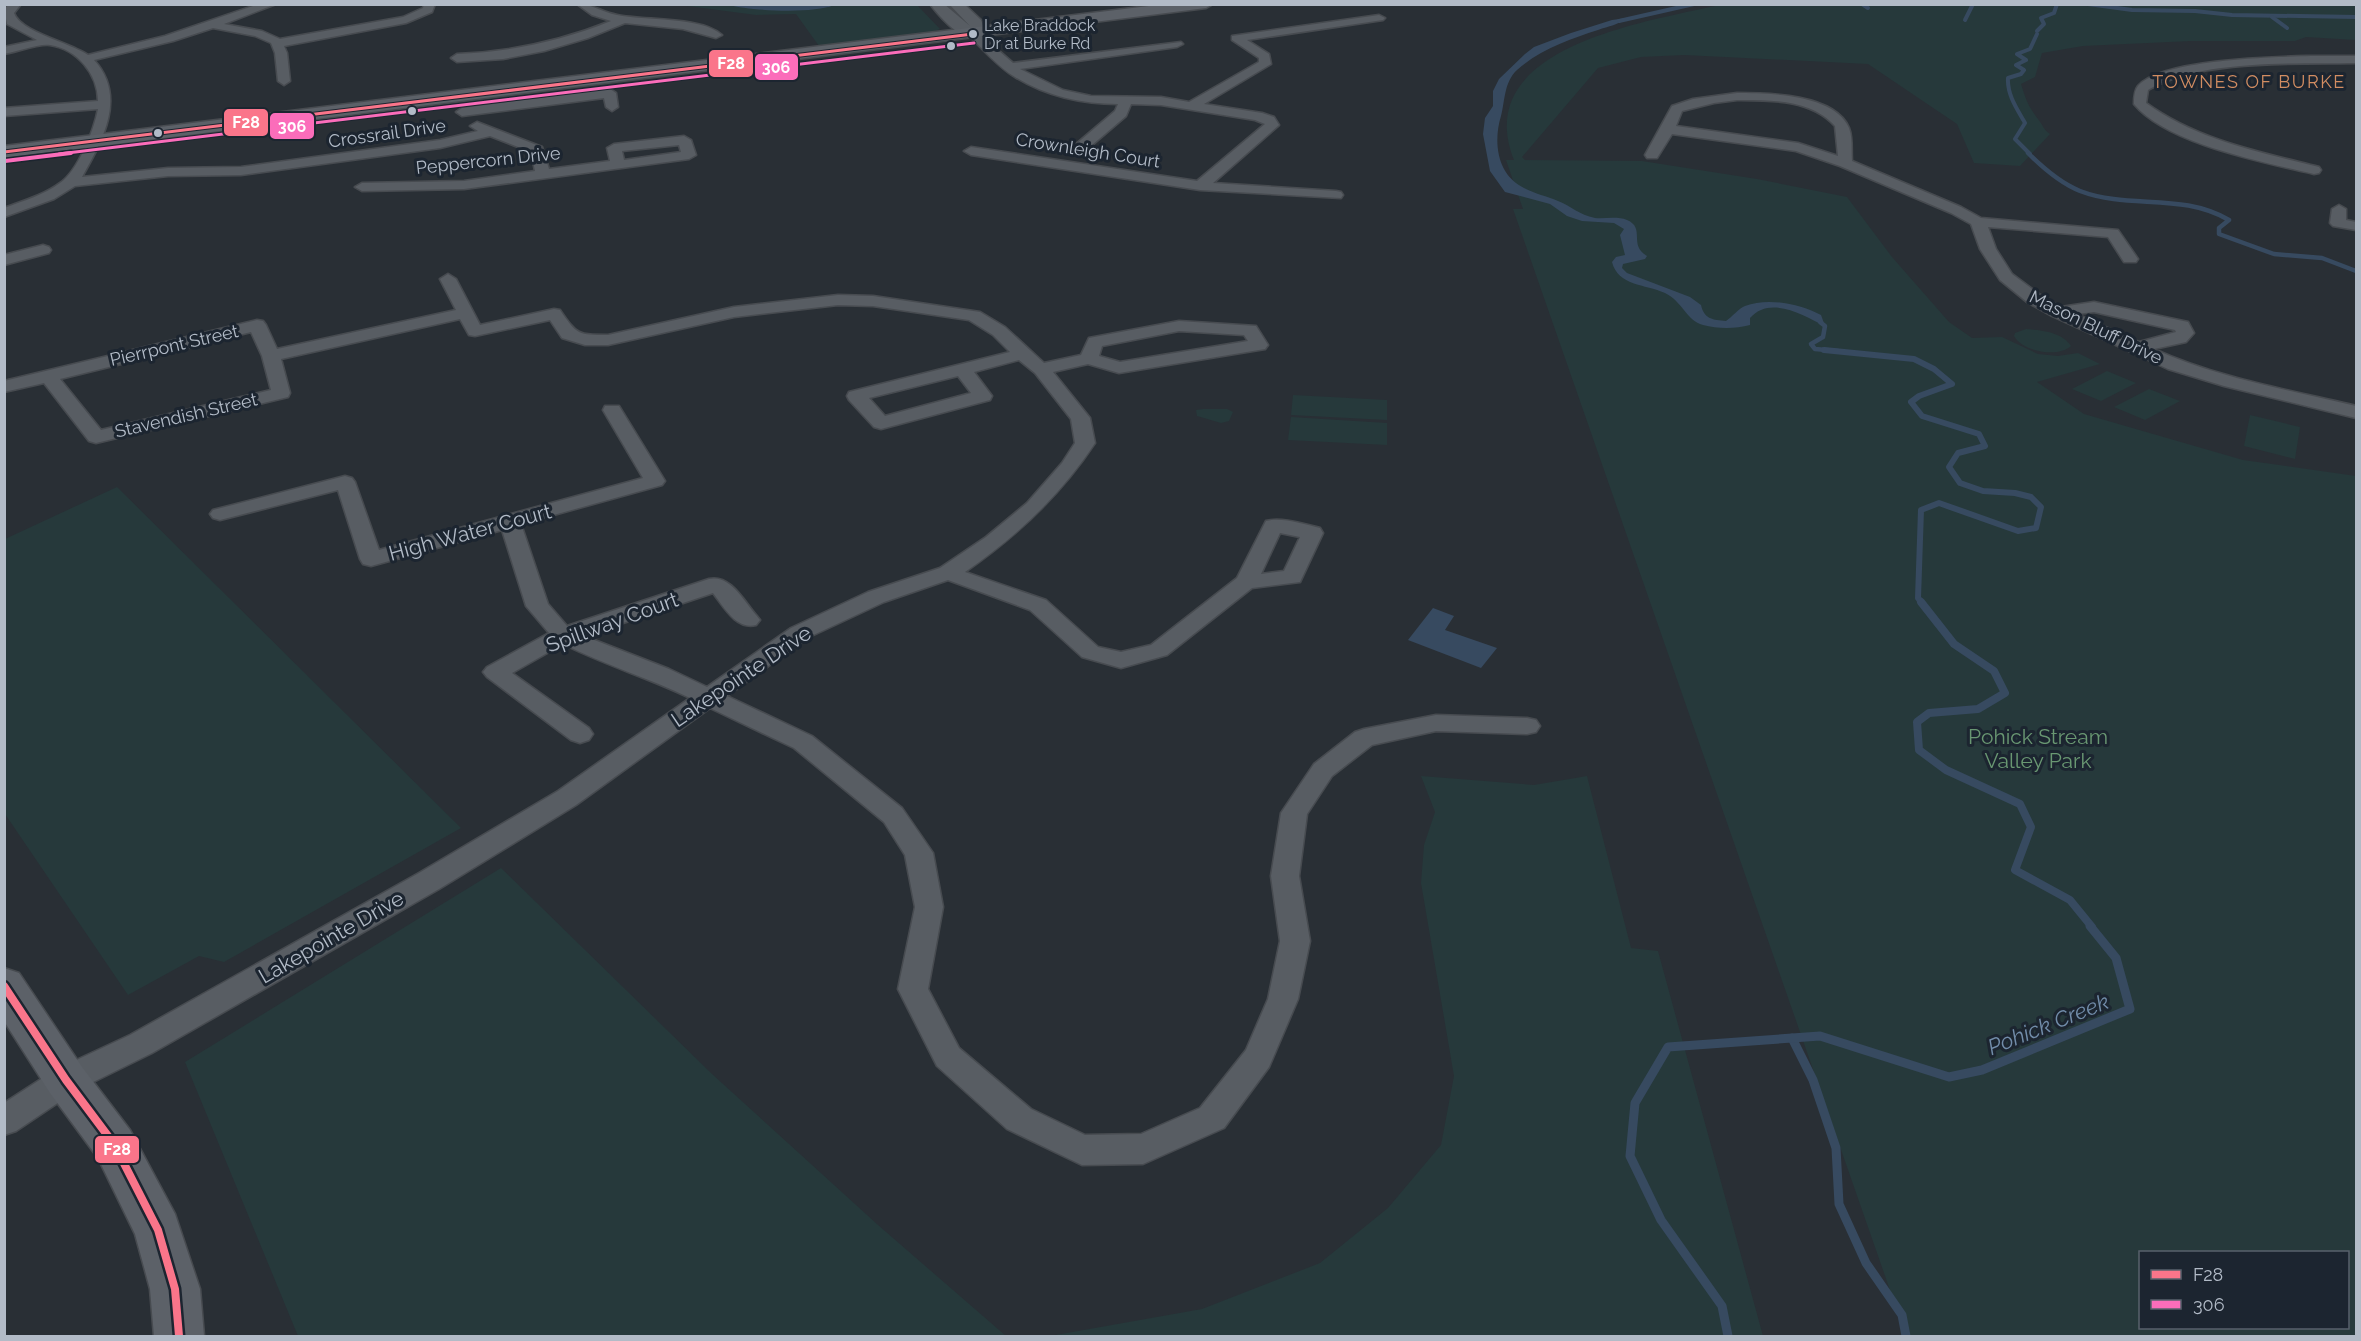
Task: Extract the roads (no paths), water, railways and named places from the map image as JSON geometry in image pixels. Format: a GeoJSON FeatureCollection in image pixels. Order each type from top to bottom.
{"type":"FeatureCollection","features":[{"type":"Feature","properties":{"kind":"main road"},"geometry":{"type":"LineString","coordinates":[[4,152],[460,104],[1206,4]]}},
{"type":"Feature","properties":{"kind":"main road"},"geometry":{"type":"LineString","coordinates":[[4,985],[66,1080],[114,1144],[158,1230],[175,1289],[179,1336]]}},
{"type":"Feature","properties":{"kind":"street"},"geometry":{"type":"LineString","coordinates":[[85,59],[158,43],[271,4]]}},
{"type":"Feature","properties":{"kind":"street"},"geometry":{"type":"LineString","coordinates":[[213,25],[258,33],[278,43],[399,22],[428,10],[430,4]]}},
{"type":"Feature","properties":{"kind":"street"},"geometry":{"type":"LineString","coordinates":[[582,4],[608,16],[699,28],[716,35]]}},
{"type":"Feature","properties":{"kind":"street"},"geometry":{"type":"LineString","coordinates":[[936,4],[960,27],[973,34],[1024,78],[1059,93],[1091,100],[1161,102],[1257,116],[1269,120],[1272,125],[1200,186]]}},
{"type":"Feature","properties":{"kind":"street"},"geometry":{"type":"LineString","coordinates":[[955,4],[976,23],[977,28],[973,34]]}},
{"type":"Feature","properties":{"kind":"street"},"geometry":{"type":"LineString","coordinates":[[4,213],[33,203],[71,182],[95,141],[106,104],[105,90],[100,78],[85,59],[51,40],[14,25],[7,15],[9,9]]}},
{"type":"Feature","properties":{"kind":"street"},"geometry":{"type":"LineString","coordinates":[[1191,106],[1265,64],[1265,57],[1236,38],[1379,18]]}},
{"type":"Feature","properties":{"kind":"street"},"geometry":{"type":"LineString","coordinates":[[457,58],[504,56],[547,48],[579,39],[626,19]]}},
{"type":"Feature","properties":{"kind":"street"},"geometry":{"type":"LineString","coordinates":[[4,51],[51,40]]}},
{"type":"Feature","properties":{"kind":"street"},"geometry":{"type":"LineString","coordinates":[[278,43],[284,81]]}},
{"type":"Feature","properties":{"kind":"street"},"geometry":{"type":"LineString","coordinates":[[1010,67],[1177,44]]}},
{"type":"Feature","properties":{"kind":"street"},"geometry":{"type":"LineString","coordinates":[[2314,170],[2230,148],[2169,124],[2140,104],[2141,92],[2144,86],[2161,78],[2216,67],[2312,59],[2356,60]]}},
{"type":"Feature","properties":{"kind":"street"},"geometry":{"type":"LineString","coordinates":[[543,175],[537,150],[471,123],[460,104],[610,93],[612,107]]}},
{"type":"Feature","properties":{"kind":"street"},"geometry":{"type":"LineString","coordinates":[[1652,155],[1677,109],[1696,102],[1755,96],[1795,101],[1818,108],[1838,122],[1843,129],[1845,163]]}},
{"type":"Feature","properties":{"kind":"street"},"geometry":{"type":"LineString","coordinates":[[1080,148],[1121,113],[1126,100]]}},
{"type":"Feature","properties":{"kind":"street"},"geometry":{"type":"LineString","coordinates":[[4,112],[41,111],[106,104]]}},
{"type":"Feature","properties":{"kind":"street"},"geometry":{"type":"LineString","coordinates":[[1668,129],[1798,147],[1845,163],[1956,210],[1978,222],[2113,233],[2130,259]]}},
{"type":"Feature","properties":{"kind":"street","name":"Crossrail Drive"},"geometry":{"type":"LineString","coordinates":[[71,182],[168,172],[241,171],[440,144],[491,132]]}},
{"type":"Feature","properties":{"kind":"street","name":"Peppercorn Drive"},"geometry":{"type":"LineString","coordinates":[[362,187],[434,187],[543,175],[642,162],[689,155],[684,140],[614,148],[618,165]]}},
{"type":"Feature","properties":{"kind":"street","name":"Crownleigh Court"},"geometry":{"type":"LineString","coordinates":[[971,151],[1200,186],[1336,195]]}},
{"type":"Feature","properties":{"kind":"street"},"geometry":{"type":"LineString","coordinates":[[2339,209],[2338,223],[2356,226]]}},
{"type":"Feature","properties":{"kind":"street","name":"Mason Bluff Drive"},"geometry":{"type":"LineString","coordinates":[[1978,222],[1988,249],[2006,277],[2026,294],[2058,312],[2174,365],[2230,382],[2356,412]]}},
{"type":"Feature","properties":{"kind":"street"},"geometry":{"type":"LineString","coordinates":[[4,260],[43,250]]}},
{"type":"Feature","properties":{"kind":"street"},"geometry":{"type":"LineString","coordinates":[[270,356],[465,313],[448,279]]}},
{"type":"Feature","properties":{"kind":"street","name":"Lakepointe Drive"},"geometry":{"type":"LineString","coordinates":[[4,1121],[66,1080],[141,1044],[429,881],[591,782],[798,633],[876,597],[948,573],[994,542],[1034,507],[1069,467],[1085,443],[1080,418],[1041,369],[999,331],[974,316],[873,301],[838,300],[734,312],[608,340],[585,339],[568,334],[563,326],[485,345],[465,313]]}},
{"type":"Feature","properties":{"kind":"street"},"geometry":{"type":"LineString","coordinates":[[2058,312],[2094,307],[2166,321],[2182,326],[2185,333],[2180,338],[2138,348]]}},
{"type":"Feature","properties":{"kind":"street","name":"Pierrpont Street"},"geometry":{"type":"LineString","coordinates":[[4,387],[257,325],[270,356]]}},
{"type":"Feature","properties":{"kind":"street"},"geometry":{"type":"LineString","coordinates":[[1041,369],[1089,359],[1119,368],[1259,345],[1250,330],[1179,326],[1095,342],[1089,359]]}},
{"type":"Feature","properties":{"kind":"street"},"geometry":{"type":"LineString","coordinates":[[962,369],[983,396],[881,423],[856,396],[898,386],[962,369],[1022,354]]}},
{"type":"Feature","properties":{"kind":"street","name":"Stavendish Street"},"geometry":{"type":"LineString","coordinates":[[47,375],[96,437],[281,393],[270,356]]}},
{"type":"Feature","properties":{"kind":"street","name":"High Water Court"},"geometry":{"type":"LineString","coordinates":[[220,514],[345,482],[371,559],[655,482],[612,411]]}},
{"type":"Feature","properties":{"kind":"street"},"geometry":{"type":"LineString","coordinates":[[510,522],[537,606],[563,635],[596,651],[660,674],[803,742],[894,815],[919,853],[929,907],[913,989],[948,1057],[1019,1119],[1082,1150],[1143,1149],[1212,1118],[1258,1058],[1283,999],[1295,941],[1284,876],[1294,813],[1323,770],[1364,738],[1436,723],[1527,726]]}},
{"type":"Feature","properties":{"kind":"street"},"geometry":{"type":"LineString","coordinates":[[948,573],[1038,604],[1090,652],[1121,660],[1159,650],[1246,582]]}},
{"type":"Feature","properties":{"kind":"street","name":"Spillway Court"},"geometry":{"type":"LineString","coordinates":[[580,734],[495,672],[563,635],[717,584],[748,620]]}},
{"type":"Feature","properties":{"kind":"water"},"geometry":{"type":"Polygon","coordinates":[[[729,5],[834,5],[812,10],[782,11],[729,5]]]}},
{"type":"Feature","properties":{"kind":"water"},"geometry":{"type":"Polygon","coordinates":[[[1627,18],[1617,24],[1577,37],[1545,51],[1513,75],[1506,92],[1497,136],[1499,157],[1508,175],[1524,188],[1563,203],[1584,215],[1595,218],[1623,219],[1633,223],[1641,252],[1647,256],[1645,259],[1623,264],[1622,268],[1627,273],[1690,297],[1701,305],[1704,313],[1710,318],[1726,321],[1745,306],[1774,302],[1813,311],[1821,315],[1825,326],[1787,309],[1777,308],[1758,311],[1750,318],[1750,325],[1721,328],[1697,323],[1665,293],[1626,280],[1615,270],[1612,262],[1616,257],[1625,255],[1620,235],[1624,229],[1614,223],[1582,221],[1567,216],[1550,204],[1505,192],[1490,171],[1483,134],[1485,118],[1493,106],[1493,91],[1499,79],[1534,47],[1612,20],[1627,18]]]}},
{"type":"Feature","properties":{"kind":"water"},"geometry":{"type":"Polygon","coordinates":[[[1433,608],[1454,616],[1445,630],[1497,648],[1481,668],[1408,640],[1433,608]]]}},
{"type":"Feature","properties":{"kind":"waterway","name":"Pohick Creek"},"geometry":{"type":"LineString","coordinates":[[1619,21],[1694,4]]}},
{"type":"Feature","properties":{"kind":"waterway"},"geometry":{"type":"LineString","coordinates":[[1862,4],[1868,8]]}},
{"type":"Feature","properties":{"kind":"waterway"},"geometry":{"type":"LineString","coordinates":[[1965,20],[1973,4]]}},
{"type":"Feature","properties":{"kind":"waterway"},"geometry":{"type":"LineString","coordinates":[[2037,31],[2044,24],[2041,18],[2054,13],[2057,4]]}},
{"type":"Feature","properties":{"kind":"waterway","name":"Pohick Creek"},"geometry":{"type":"LineString","coordinates":[[2088,4],[2132,10],[2195,11],[2232,15],[2356,17]]}},
{"type":"Feature","properties":{"kind":"waterway"},"geometry":{"type":"LineString","coordinates":[[2272,17],[2287,28]]}},
{"type":"Feature","properties":{"kind":"waterway"},"geometry":{"type":"LineString","coordinates":[[2030,154],[2015,139],[2025,123],[2011,96],[2008,78],[2021,74],[2024,70],[2016,65],[2026,60],[2017,54],[2030,49],[2037,34]]}},
{"type":"Feature","properties":{"kind":"waterway"},"geometry":{"type":"LineString","coordinates":[[2028,153],[2052,175],[2080,191],[2118,200],[2192,206],[2211,211],[2229,220],[2219,228],[2219,234],[2274,254],[2322,258],[2356,271]]}},
{"type":"Feature","properties":{"kind":"waterway","name":"Pohick Creek"},"geometry":{"type":"LineString","coordinates":[[1820,322],[1825,326],[1823,337],[1811,344],[1815,349],[1838,351]]}},
{"type":"Feature","properties":{"kind":"waterway","name":"Pohick Creek"},"geometry":{"type":"LineString","coordinates":[[1824,350],[1914,359],[1934,369],[1952,384],[1919,396],[1911,402],[1922,416],[1979,434],[1985,446],[1958,453],[1949,467],[1960,483],[1983,491],[2015,493],[2031,497],[2041,507],[2036,528],[2018,531],[1939,503],[1921,510],[1918,598],[1923,604]]}},
{"type":"Feature","properties":{"kind":"waterway","name":"Pohick Creek"},"geometry":{"type":"LineString","coordinates":[[1921,602],[1954,644],[1994,671],[2005,693],[1978,709],[1929,713],[1917,722],[1919,750],[1946,770],[2020,804],[2031,827],[2015,870],[2070,900],[2092,927]]}},
{"type":"Feature","properties":{"kind":"waterway","name":"Pohick Creek"},"geometry":{"type":"LineString","coordinates":[[1792,1038],[1820,1036],[1949,1077],[1982,1070],[2130,1009],[2116,958],[2090,926]]}},
{"type":"Feature","properties":{"kind":"waterway"},"geometry":{"type":"LineString","coordinates":[[1728,1336],[1722,1306],[1661,1220],[1630,1156],[1635,1103],[1668,1047],[1792,1038]]}},
{"type":"Feature","properties":{"kind":"waterway"},"geometry":{"type":"LineString","coordinates":[[1792,1038],[1813,1080],[1836,1148],[1839,1204],[1866,1263],[1902,1315],[1906,1336]]}},
{"type":"Feature","properties":{"kind":"place","name":"Lake Braddock Dr at Burke Rd"},"geometry":{"type":"Point","coordinates":[973,34]}},
{"type":"Feature","properties":{"kind":"district","name":"TOWNES OF BURKE"},"geometry":{"type":"Point","coordinates":[2249,81]}},
{"type":"Feature","properties":{"kind":"park label","name":"Pohick Stream Valley Park"},"geometry":{"type":"Point","coordinates":[2038,748]}}]}
